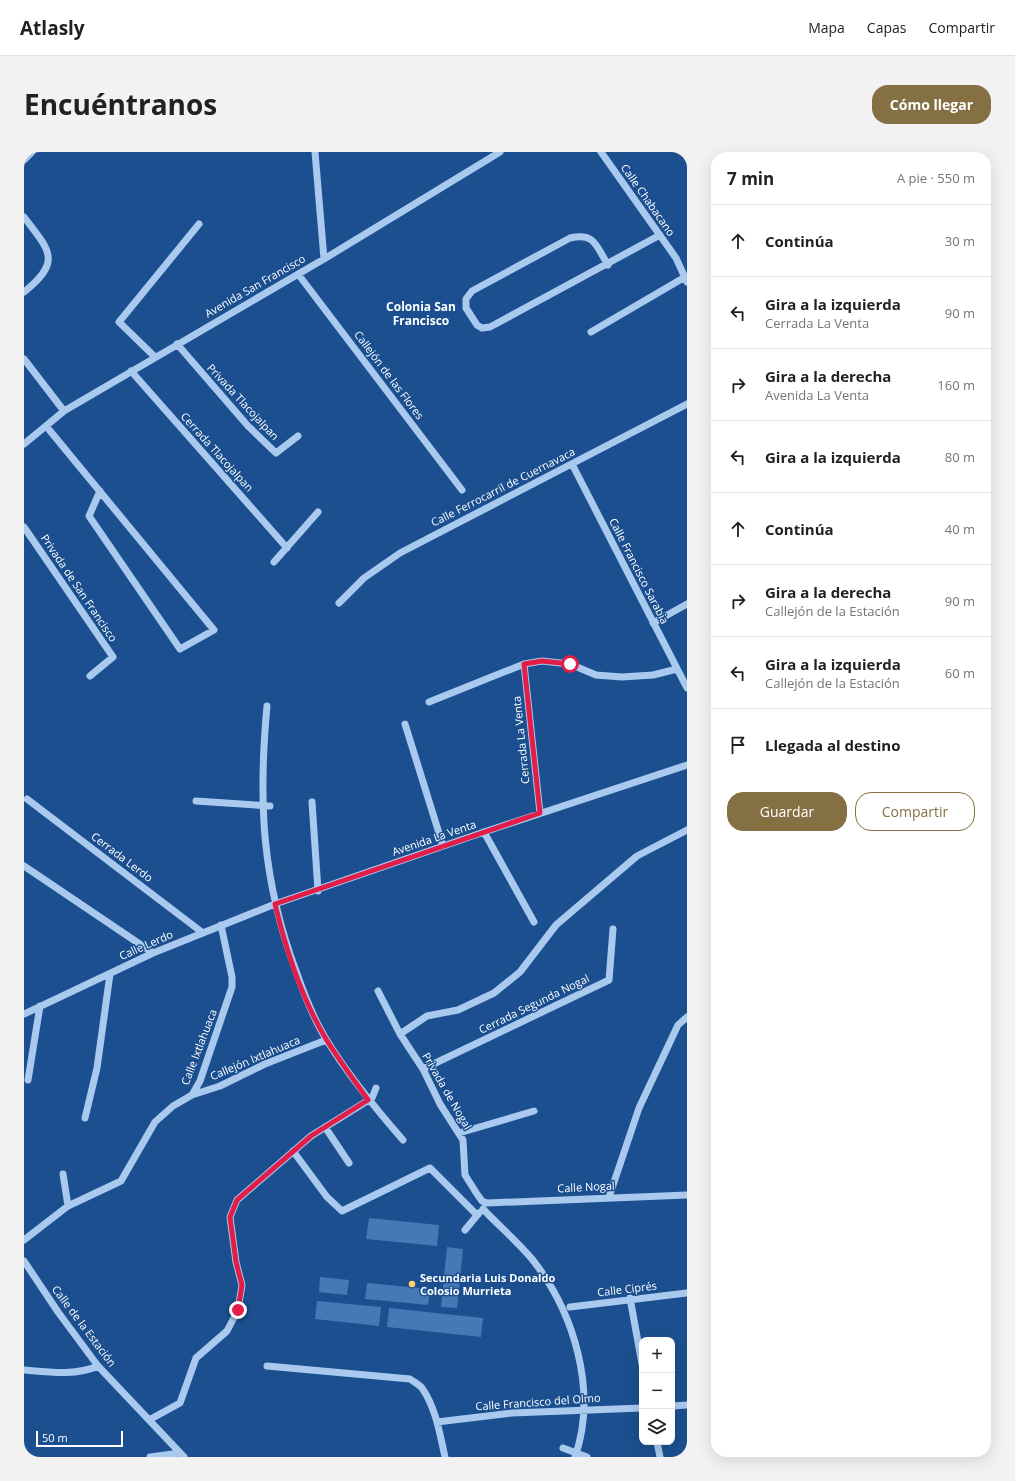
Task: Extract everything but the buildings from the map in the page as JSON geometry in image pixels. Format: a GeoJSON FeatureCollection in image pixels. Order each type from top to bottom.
{"type":"FeatureCollection","features":[{"type":"Feature","properties":{"kind":"street"},"geometry":{"type":"LineString","coordinates":[[24,160],[32,152]]}},
{"type":"Feature","properties":{"kind":"street"},"geometry":{"type":"LineString","coordinates":[[315,152],[324,259]]}},
{"type":"Feature","properties":{"kind":"street","name":"Avenida San Francisco"},"geometry":{"type":"LineString","coordinates":[[24,444],[64,410],[324,259],[500,152]]}},
{"type":"Feature","properties":{"kind":"street","name":"Calle Chabacano"},"geometry":{"type":"LineString","coordinates":[[601,152],[676,258],[686,280]]}},
{"type":"Feature","properties":{"kind":"street"},"geometry":{"type":"LineString","coordinates":[[24,217],[45,244],[48,258],[46,271],[24,292]]}},
{"type":"Feature","properties":{"kind":"street"},"geometry":{"type":"LineString","coordinates":[[155,357],[119,322],[199,224]]}},
{"type":"Feature","properties":{"kind":"street"},"geometry":{"type":"LineString","coordinates":[[608,265],[592,240],[582,235],[570,238],[472,291],[466,298],[466,308],[477,325],[482,328],[490,327],[608,265],[660,235]]}},
{"type":"Feature","properties":{"kind":"street","name":"Callejón de las Flores"},"geometry":{"type":"LineString","coordinates":[[298,274],[462,490]]}},
{"type":"Feature","properties":{"kind":"street"},"geometry":{"type":"LineString","coordinates":[[591,332],[686,280]]}},
{"type":"Feature","properties":{"kind":"street","name":"Privada Tlacojalpan"},"geometry":{"type":"LineString","coordinates":[[177,344],[248,426],[276,452],[298,436]]}},
{"type":"Feature","properties":{"kind":"street"},"geometry":{"type":"LineString","coordinates":[[24,359],[64,410]]}},
{"type":"Feature","properties":{"kind":"street","name":"Cerrada Tlacojalpan"},"geometry":{"type":"LineString","coordinates":[[131,371],[287,548]]}},
{"type":"Feature","properties":{"kind":"street","name":"Calle Ferrocarril de Cuernavaca"},"geometry":{"type":"LineString","coordinates":[[339,603],[364,578],[400,553],[687,404]]}},
{"type":"Feature","properties":{"kind":"street"},"geometry":{"type":"LineString","coordinates":[[46,426],[58,440],[100,491],[115,510],[214,630],[180,649],[89,516],[100,491]]}},
{"type":"Feature","properties":{"kind":"street","name":"Calle Francisco Sarabia"},"geometry":{"type":"LineString","coordinates":[[572,464],[687,688]]}},
{"type":"Feature","properties":{"kind":"street"},"geometry":{"type":"LineString","coordinates":[[274,562],[318,512]]}},
{"type":"Feature","properties":{"kind":"street","name":"Privada de San Francisco"},"geometry":{"type":"LineString","coordinates":[[24,527],[113,657],[90,676]]}},
{"type":"Feature","properties":{"kind":"street"},"geometry":{"type":"LineString","coordinates":[[653,623],[687,604]]}},
{"type":"Feature","properties":{"kind":"street"},"geometry":{"type":"LineString","coordinates":[[429,702],[524,664],[542,661],[570,664],[596,675],[622,677],[653,675],[677,669]]}},
{"type":"Feature","properties":{"kind":"street","name":"Cerrada La Venta"},"geometry":{"type":"LineString","coordinates":[[524,664],[540,813]]}},
{"type":"Feature","properties":{"kind":"street"},"geometry":{"type":"LineString","coordinates":[[267,706],[262,765],[262,806],[269,875],[277,903],[283,935],[309,1008],[326,1040],[368,1100],[403,1140]]}},
{"type":"Feature","properties":{"kind":"street"},"geometry":{"type":"LineString","coordinates":[[405,724],[443,846]]}},
{"type":"Feature","properties":{"kind":"street","name":"Avenida La Venta"},"geometry":{"type":"LineString","coordinates":[[277,903],[318,891],[484,832],[687,765]]}},
{"type":"Feature","properties":{"kind":"street","name":"Cerrada Lerdo"},"geometry":{"type":"LineString","coordinates":[[27,799],[203,933]]}},
{"type":"Feature","properties":{"kind":"street"},"geometry":{"type":"LineString","coordinates":[[196,801],[270,806]]}},
{"type":"Feature","properties":{"kind":"street"},"geometry":{"type":"LineString","coordinates":[[312,802],[318,891]]}},
{"type":"Feature","properties":{"kind":"street"},"geometry":{"type":"LineString","coordinates":[[400,1034],[427,1016],[458,1010],[494,993],[520,972],[556,925],[637,856],[687,830]]}},
{"type":"Feature","properties":{"kind":"street"},"geometry":{"type":"LineString","coordinates":[[484,832],[534,922]]}},
{"type":"Feature","properties":{"kind":"street"},"geometry":{"type":"LineString","coordinates":[[24,866],[154,953]]}},
{"type":"Feature","properties":{"kind":"street","name":"Calle Lerdo"},"geometry":{"type":"LineString","coordinates":[[24,1014],[154,953],[277,903]]}},
{"type":"Feature","properties":{"kind":"street","name":"Calle Ixtlahuaca"},"geometry":{"type":"LineString","coordinates":[[24,1240],[68,1206],[121,1181],[156,1122],[173,1106],[192,1095],[200,1080],[232,988],[232,977],[221,925]]}},
{"type":"Feature","properties":{"kind":"street","name":"Cerrada Segunda Nogal"},"geometry":{"type":"LineString","coordinates":[[423,1069],[609,980],[613,929]]}},
{"type":"Feature","properties":{"kind":"street"},"geometry":{"type":"LineString","coordinates":[[86,1118],[97,1068],[110,974]]}},
{"type":"Feature","properties":{"kind":"street","name":"Privada de Nogal"},"geometry":{"type":"LineString","coordinates":[[378,991],[400,1034],[423,1069],[440,1104],[465,1145],[465,1175],[467,1179],[485,1206],[532,1260],[557,1298],[574,1339],[582,1374],[582,1429],[576,1455]]}},
{"type":"Feature","properties":{"kind":"street"},"geometry":{"type":"LineString","coordinates":[[28,1080],[40,1006]]}},
{"type":"Feature","properties":{"kind":"street"},"geometry":{"type":"LineString","coordinates":[[609,1197],[639,1108],[678,1025],[687,1017]]}},
{"type":"Feature","properties":{"kind":"street","name":"Callejón Ixtlahuaca"},"geometry":{"type":"LineString","coordinates":[[192,1095],[220,1086],[265,1064],[326,1040]]}},
{"type":"Feature","properties":{"kind":"street"},"geometry":{"type":"LineString","coordinates":[[149,1420],[180,1403],[196,1358],[227,1332],[238,1310],[242,1285],[234,1249],[230,1217],[237,1200],[311,1136],[372,1098],[376,1088]]}},
{"type":"Feature","properties":{"kind":"street"},"geometry":{"type":"LineString","coordinates":[[459,1133],[534,1111]]}},
{"type":"Feature","properties":{"kind":"street"},"geometry":{"type":"LineString","coordinates":[[325,1127],[349,1163]]}},
{"type":"Feature","properties":{"kind":"street"},"geometry":{"type":"LineString","coordinates":[[293,1151],[327,1197],[342,1211],[430,1168],[477,1215]]}},
{"type":"Feature","properties":{"kind":"street"},"geometry":{"type":"LineString","coordinates":[[63,1174],[68,1206]]}},
{"type":"Feature","properties":{"kind":"street","name":"Calle Nogal"},"geometry":{"type":"LineString","coordinates":[[485,1206],[609,1197],[687,1195]]}},
{"type":"Feature","properties":{"kind":"street"},"geometry":{"type":"LineString","coordinates":[[465,1230],[485,1206]]}},
{"type":"Feature","properties":{"kind":"street","name":"Calle de la Estación"},"geometry":{"type":"LineString","coordinates":[[24,1261],[58,1312],[98,1366],[182,1455]]}},
{"type":"Feature","properties":{"kind":"street","name":"Calle Ciprés"},"geometry":{"type":"LineString","coordinates":[[570,1307],[630,1298],[687,1293]]}},
{"type":"Feature","properties":{"kind":"street"},"geometry":{"type":"LineString","coordinates":[[630,1298],[639,1348]]}},
{"type":"Feature","properties":{"kind":"street"},"geometry":{"type":"LineString","coordinates":[[24,1370],[43,1372],[86,1372],[98,1366]]}},
{"type":"Feature","properties":{"kind":"street"},"geometry":{"type":"LineString","coordinates":[[267,1366],[410,1379],[422,1387],[436,1422],[445,1457]]}},
{"type":"Feature","properties":{"kind":"street"},"geometry":{"type":"LineString","coordinates":[[675,1406],[687,1405]]}},
{"type":"Feature","properties":{"kind":"street","name":"Calle Francisco del Olmo"},"geometry":{"type":"LineString","coordinates":[[436,1422],[512,1413],[583,1409],[639,1408]]}},
{"type":"Feature","properties":{"kind":"street"},"geometry":{"type":"LineString","coordinates":[[658,1445],[660,1457]]}},
{"type":"Feature","properties":{"kind":"street"},"geometry":{"type":"LineString","coordinates":[[563,1448],[576,1455],[587,1457]]}},
{"type":"Feature","properties":{"kind":"street"},"geometry":{"type":"LineString","coordinates":[[150,1457],[182,1455]]}},
{"type":"Feature","properties":{"kind":"place","name":"Secundaria Luis Donaldo Colosio Murrieta"},"geometry":{"type":"Point","coordinates":[412,1284]}},
{"type":"Feature","properties":{"kind":"district","name":"Colonia San Francisco"},"geometry":{"type":"Point","coordinates":[421,314]}},
{"type":"Feature","properties":{"kind":"route"},"geometry":{"type":"LineString","coordinates":[[238,1310],[242,1285],[236,1262],[230,1217],[237,1200],[311,1136],[368,1100],[326,1040],[309,1008],[283,935],[275,904],[318,891],[540,813],[524,664],[542,661],[570,664]]}}]}
